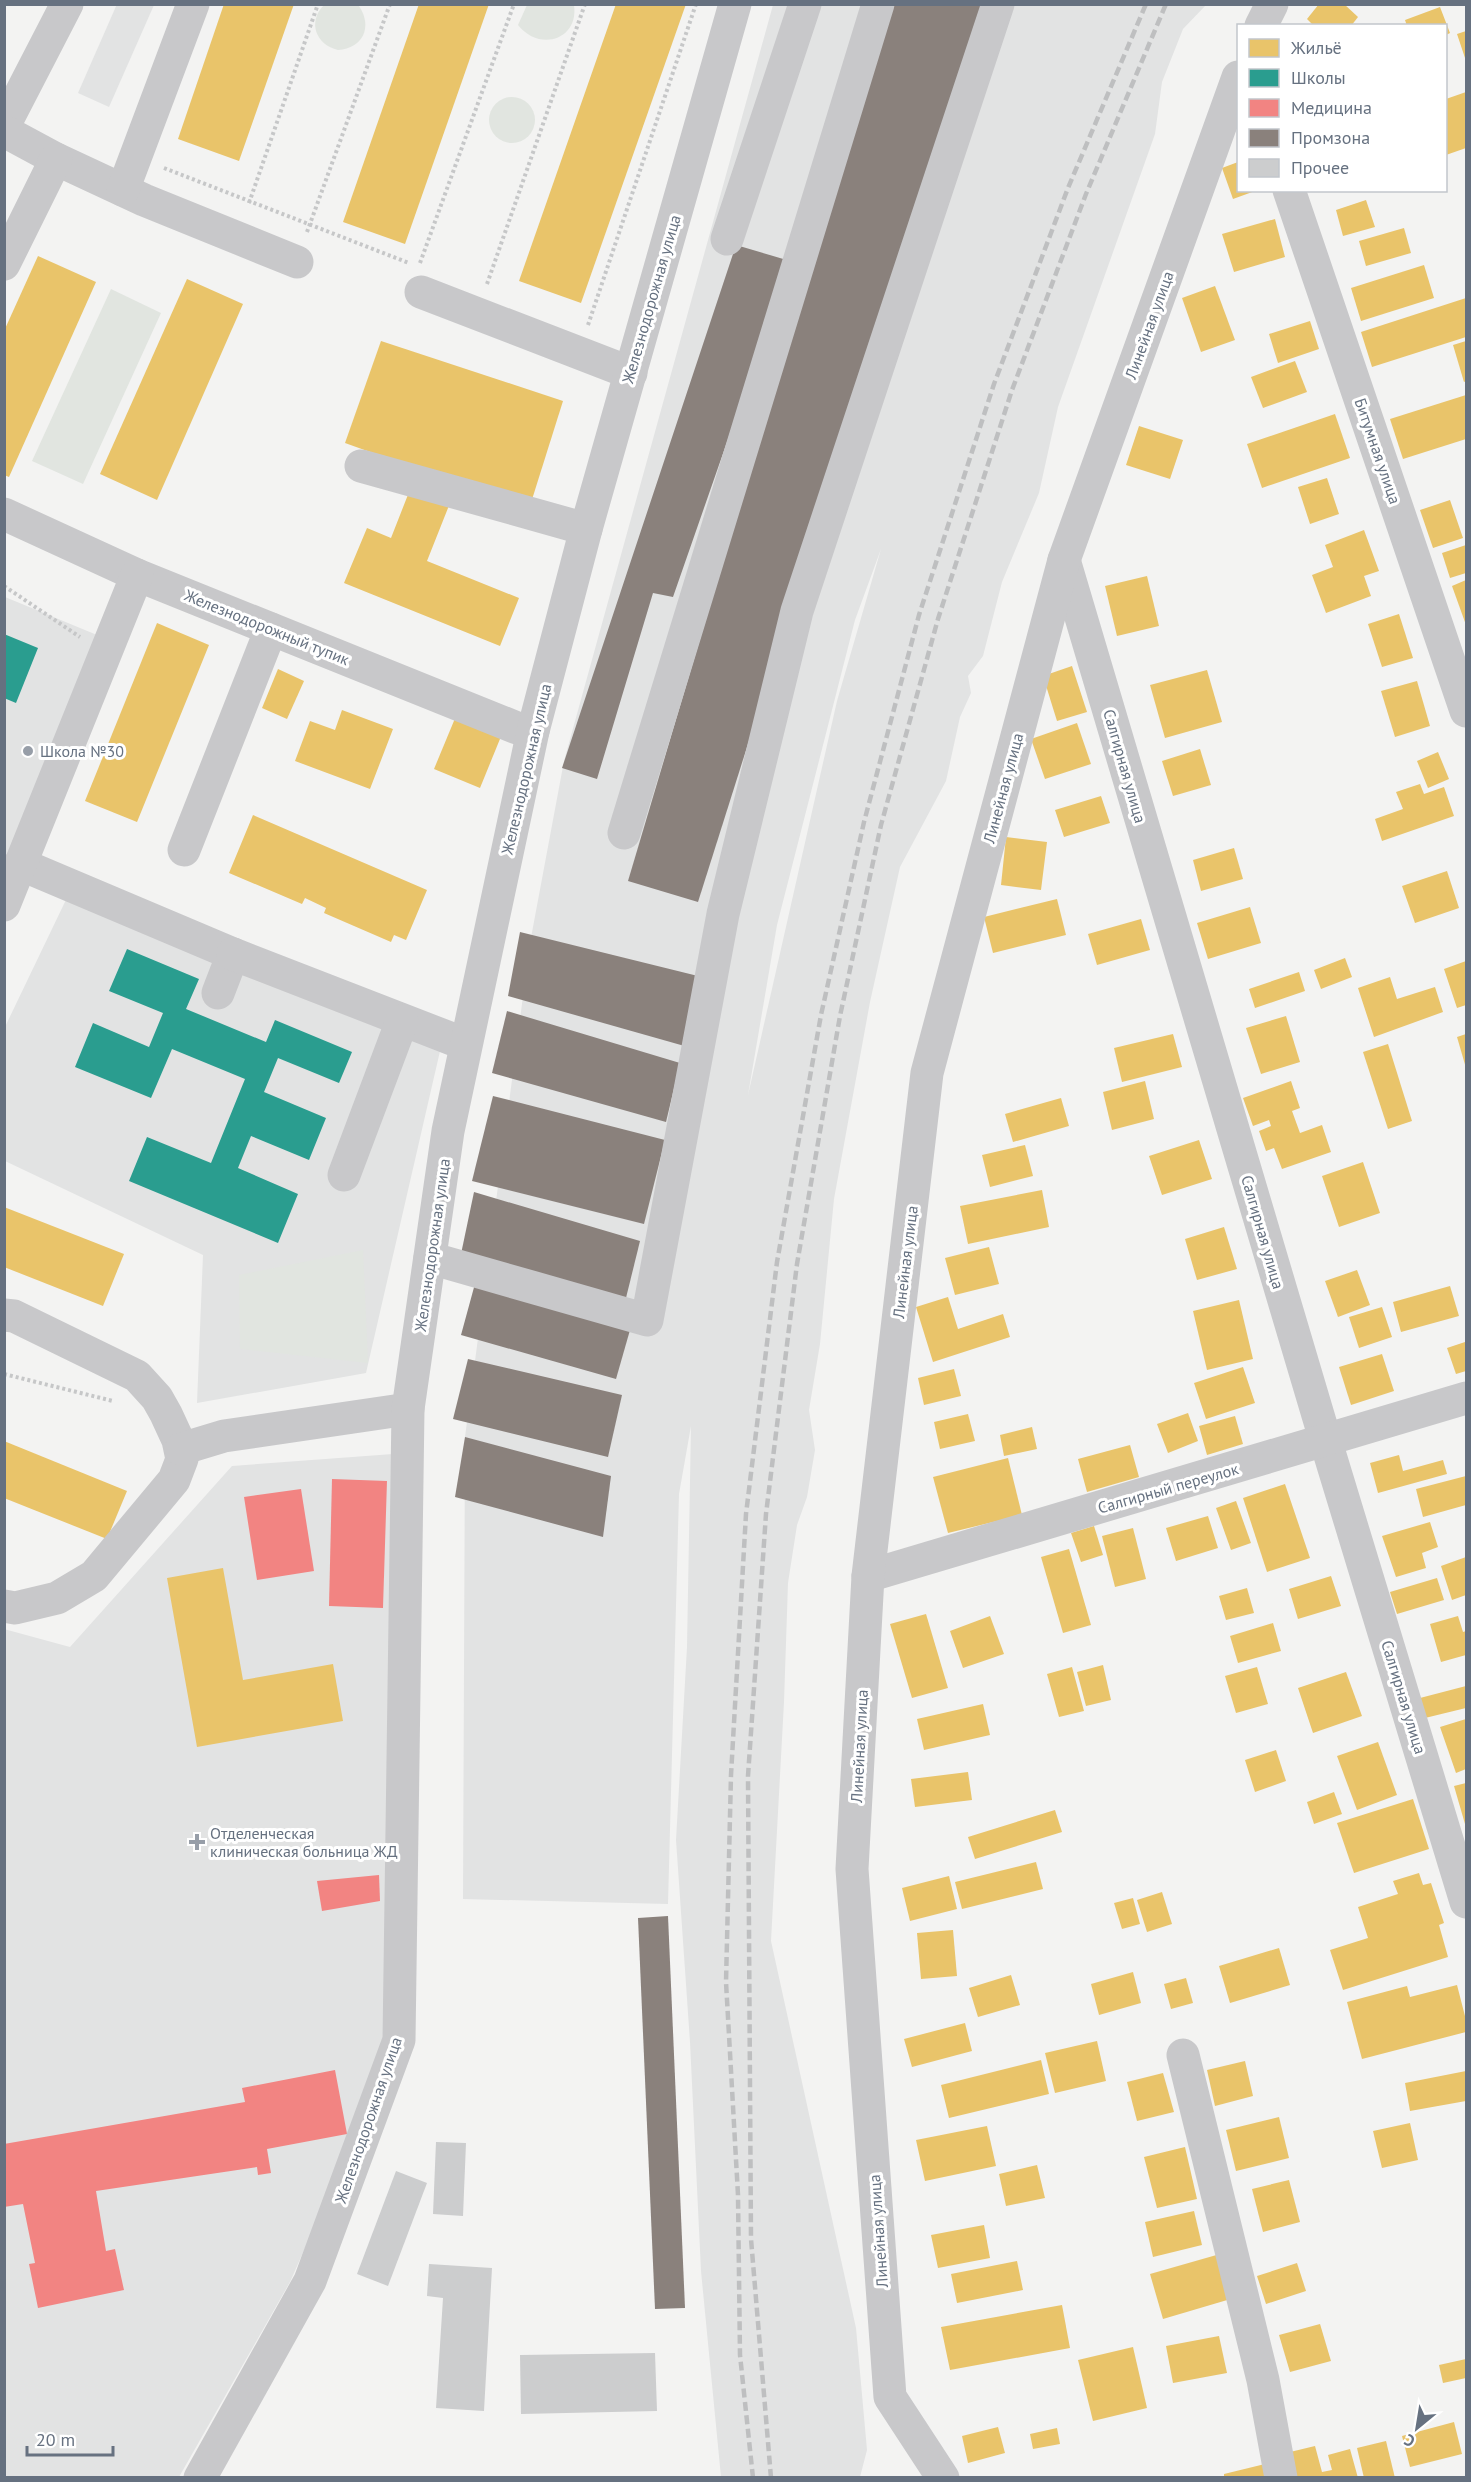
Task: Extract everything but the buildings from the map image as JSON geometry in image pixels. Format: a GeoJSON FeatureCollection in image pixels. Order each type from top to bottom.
{"type":"FeatureCollection","features":[{"type":"Feature","properties":{"kind":"street"},"geometry":{"type":"LineString","coordinates":[[4,126],[67,4]]}},
{"type":"Feature","properties":{"kind":"street"},"geometry":{"type":"LineString","coordinates":[[123,189],[194,4]]}},
{"type":"Feature","properties":{"kind":"street","name":"Железнодорожная улица"},"geometry":{"type":"LineString","coordinates":[[200,2478],[310,2281],[399,2040],[408,1408],[448,1131],[533,732],[586,530],[735,4]]}},
{"type":"Feature","properties":{"kind":"street"},"geometry":{"type":"LineString","coordinates":[[727,239],[805,4]]}},
{"type":"Feature","properties":{"kind":"street"},"geometry":{"type":"LineString","coordinates":[[624,833],[878,4]]}},
{"type":"Feature","properties":{"kind":"street"},"geometry":{"type":"LineString","coordinates":[[430,1258],[647,1320],[723,914],[797,611],[998,4]]}},
{"type":"Feature","properties":{"kind":"street"},"geometry":{"type":"LineString","coordinates":[[1262,24],[1272,4]]}},
{"type":"Feature","properties":{"kind":"street","name":"Линейная улица"},"geometry":{"type":"LineString","coordinates":[[943,2478],[890,2397],[852,1869],[868,1576],[927,1073],[1064,560],[1237,83]]}},
{"type":"Feature","properties":{"kind":"street"},"geometry":{"type":"LineString","coordinates":[[4,131],[56,159],[123,189],[297,262]]}},
{"type":"Feature","properties":{"kind":"street"},"geometry":{"type":"LineString","coordinates":[[4,264],[56,159]]}},
{"type":"Feature","properties":{"kind":"street","name":"Битумная улица"},"geometry":{"type":"LineString","coordinates":[[1290,192],[1467,711]]}},
{"type":"Feature","properties":{"kind":"street"},"geometry":{"type":"LineString","coordinates":[[421,292],[631,373]]}},
{"type":"Feature","properties":{"kind":"street"},"geometry":{"type":"LineString","coordinates":[[362,466],[586,530]]}},
{"type":"Feature","properties":{"kind":"street","name":"Железнодорожный тупик"},"geometry":{"type":"LineString","coordinates":[[4,514],[137,575],[518,728],[533,732]]}},
{"type":"Feature","properties":{"kind":"street","name":"Салгирная улица"},"geometry":{"type":"LineString","coordinates":[[1064,560],[1326,1442],[1467,1902]]}},
{"type":"Feature","properties":{"kind":"street"},"geometry":{"type":"LineString","coordinates":[[4,905],[137,575]]}},
{"type":"Feature","properties":{"kind":"street"},"geometry":{"type":"LineString","coordinates":[[184,850],[272,629]]}},
{"type":"Feature","properties":{"kind":"street"},"geometry":{"type":"LineString","coordinates":[[20,864],[232,954],[465,1044]]}},
{"type":"Feature","properties":{"kind":"street"},"geometry":{"type":"LineString","coordinates":[[218,993],[232,954]]}},
{"type":"Feature","properties":{"kind":"street"},"geometry":{"type":"LineString","coordinates":[[344,1175],[402,1021]]}},
{"type":"Feature","properties":{"kind":"street"},"geometry":{"type":"LineString","coordinates":[[4,1316],[14,1316],[137,1376],[157,1398],[171,1423],[181,1449],[182,1459],[174,1480],[94,1576],[57,1598],[15,1608],[4,1606]]}},
{"type":"Feature","properties":{"kind":"street","name":"Салгирный переулок"},"geometry":{"type":"LineString","coordinates":[[868,1576],[1326,1442],[1467,1398]]}},
{"type":"Feature","properties":{"kind":"street"},"geometry":{"type":"LineString","coordinates":[[181,1449],[224,1436],[408,1408]]}},
{"type":"Feature","properties":{"kind":"street"},"geometry":{"type":"LineString","coordinates":[[1184,2055],[1263,2380],[1281,2478]]}},
{"type":"Feature","properties":{"kind":"path"},"geometry":{"type":"LineString","coordinates":[[237,237],[318,4]]}},
{"type":"Feature","properties":{"kind":"path"},"geometry":{"type":"LineString","coordinates":[[297,262],[390,4]]}},
{"type":"Feature","properties":{"kind":"path"},"geometry":{"type":"LineString","coordinates":[[135,157],[419,266],[514,4]]}},
{"type":"Feature","properties":{"kind":"path"},"geometry":{"type":"LineString","coordinates":[[485,291],[585,4]]}},
{"type":"Feature","properties":{"kind":"path"},"geometry":{"type":"LineString","coordinates":[[586,332],[696,4]]}},
{"type":"Feature","properties":{"kind":"path"},"geometry":{"type":"LineString","coordinates":[[4,586],[106,653]]}},
{"type":"Feature","properties":{"kind":"path"},"geometry":{"type":"LineString","coordinates":[[4,1374],[120,1403]]}},
{"type":"Feature","properties":{"kind":"shaded area"},"geometry":{"type":"Polygon","coordinates":[[[117,4],[154,5],[109,107],[78,93],[117,4]]]}},
{"type":"Feature","properties":{"kind":"shaded area"},"geometry":{"type":"Polygon","coordinates":[[[324,5],[359,6],[365,21],[365,29],[359,41],[338,50],[319,38],[316,32],[316,18],[324,5]]]}},
{"type":"Feature","properties":{"kind":"shaded area"},"geometry":{"type":"Polygon","coordinates":[[[527,5],[574,5],[574,17],[564,34],[546,40],[536,38],[518,25],[527,5]]]}},
{"type":"Feature","properties":{"kind":"shaded area"},"geometry":{"type":"Polygon","coordinates":[[[773,5],[1206,5],[1183,29],[1162,82],[1155,134],[1058,407],[1039,493],[1002,582],[983,656],[968,676],[971,693],[960,717],[946,781],[900,867],[870,1002],[834,1199],[820,1344],[809,1410],[815,1450],[807,1497],[797,1525],[788,1583],[771,1941],[856,2328],[867,2450],[860,2477],[721,2477],[701,2271],[690,2042],[676,1840],[687,1647],[691,1426],[679,1494],[668,1904],[463,1899],[465,1437],[530,943],[564,761],[773,5]],[[881,549],[855,620],[777,925],[748,1095],[837,701],[881,549]]]}},
{"type":"Feature","properties":{"kind":"shaded area"},"geometry":{"type":"Polygon","coordinates":[[[512,97],[528,104],[535,120],[528,136],[512,143],[496,136],[489,120],[496,104],[512,97]]]}},
{"type":"Feature","properties":{"kind":"shaded area"},"geometry":{"type":"Polygon","coordinates":[[[111,289],[161,313],[83,484],[32,461],[111,289]]]}},
{"type":"Feature","properties":{"kind":"shaded area","name":"Школа №30"},"geometry":{"type":"Polygon","coordinates":[[[5,597],[97,635],[5,866],[5,597]]]}},
{"type":"Feature","properties":{"kind":"shaded area"},"geometry":{"type":"Polygon","coordinates":[[[75,881],[446,1025],[366,1373],[197,1403],[203,1255],[5,1161],[4,1029],[75,881]]]}},
{"type":"Feature","properties":{"kind":"shaded area"},"geometry":{"type":"Polygon","coordinates":[[[363,1250],[368,1363],[240,1349],[239,1275],[363,1250]]]}},
{"type":"Feature","properties":{"kind":"shaded area","name":"Отделенческая клиническая больница ЖД"},"geometry":{"type":"Polygon","coordinates":[[[393,1454],[387,2036],[361,2121],[290,2282],[179,2477],[5,2477],[4,1629],[70,1647],[232,1466],[393,1454]]]}},
{"type":"Feature","properties":{"kind":"railway"},"geometry":{"type":"LineString","coordinates":[[753,2478],[740,2355],[738,2195],[726,1982],[731,1775],[746,1514],[777,1262],[821,1015],[864,822],[919,615],[994,384],[1068,188],[1146,4]]}},
{"type":"Feature","properties":{"kind":"railway"},"geometry":{"type":"LineString","coordinates":[[771,2478],[751,2239],[748,1776],[766,1514],[797,1264],[840,1016],[881,825],[938,619],[1012,390],[1086,194],[1166,4]]}},
{"type":"Feature","properties":{"kind":"place","name":"Школа №30"},"geometry":{"type":"Point","coordinates":[28,751]}},
{"type":"Feature","properties":{"kind":"place","name":"Отделенческая клиническая больница ЖД"},"geometry":{"type":"Point","coordinates":[197,1842]}}]}
